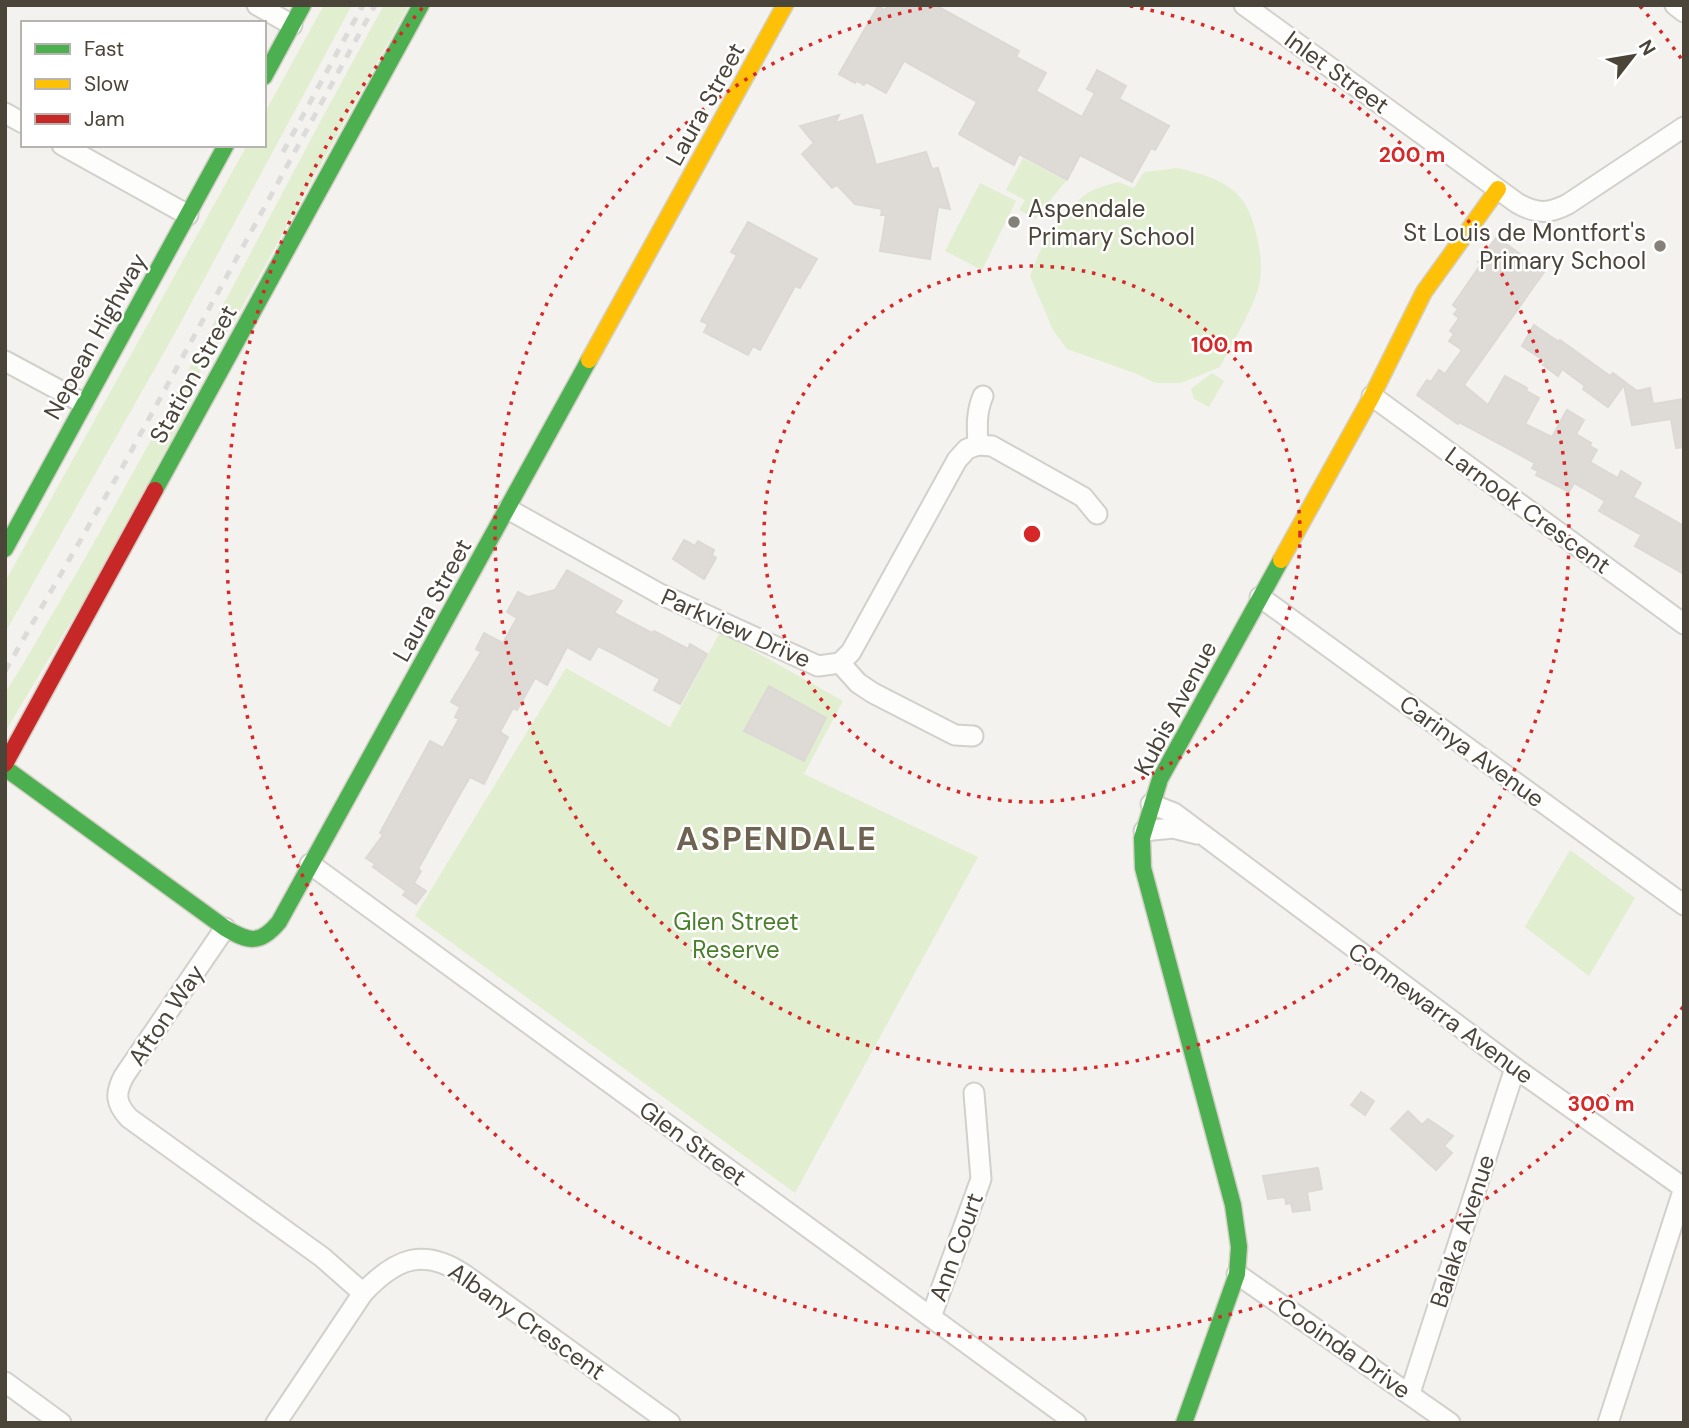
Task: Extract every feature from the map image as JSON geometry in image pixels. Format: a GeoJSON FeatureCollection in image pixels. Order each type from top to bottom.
{"type":"FeatureCollection","features":[{"type":"Feature","properties":{"kind":"main road"},"geometry":{"type":"LineString","coordinates":[[266,73],[303,5]]}},
{"type":"Feature","properties":{"kind":"main road","name":"Station Street"},"geometry":{"type":"LineString","coordinates":[[5,766],[421,5]]}},
{"type":"Feature","properties":{"kind":"main road","name":"Laura Street"},"geometry":{"type":"LineString","coordinates":[[5,766],[225,928],[244,939],[261,940],[270,934],[785,5]]}},
{"type":"Feature","properties":{"kind":"main road","name":"Nepean Highway"},"geometry":{"type":"LineString","coordinates":[[5,549],[83,402],[225,147]]}},
{"type":"Feature","properties":{"kind":"main road","name":"Kubis Avenue"},"geometry":{"type":"LineString","coordinates":[[1184,1423],[1237,1274],[1239,1247],[1233,1205],[1143,868],[1144,831],[1160,779],[1371,396],[1424,292],[1497,189]]}},
{"type":"Feature","properties":{"kind":"street"},"geometry":{"type":"LineString","coordinates":[[257,5],[292,26]]}},
{"type":"Feature","properties":{"kind":"street","name":"Inlet Street"},"geometry":{"type":"LineString","coordinates":[[1244,5],[1497,189],[1533,211],[1556,210],[1684,127]]}},
{"type":"Feature","properties":{"kind":"street"},"geometry":{"type":"LineString","coordinates":[[1675,5],[1684,12]]}},
{"type":"Feature","properties":{"kind":"street"},"geometry":{"type":"LineString","coordinates":[[5,113],[21,122]]}},
{"type":"Feature","properties":{"kind":"street"},"geometry":{"type":"LineString","coordinates":[[66,147],[188,215]]}},
{"type":"Feature","properties":{"kind":"street"},"geometry":{"type":"LineString","coordinates":[[5,360],[83,402]]}},
{"type":"Feature","properties":{"kind":"street"},"geometry":{"type":"LineString","coordinates":[[983,396],[976,425],[978,445],[992,446],[1083,497],[1097,514]]}},
{"type":"Feature","properties":{"kind":"street","name":"Larnook Crescent"},"geometry":{"type":"LineString","coordinates":[[1371,396],[1684,624]]}},
{"type":"Feature","properties":{"kind":"street","name":"Parkview Drive"},"geometry":{"type":"LineString","coordinates":[[508,509],[672,600],[818,666],[840,663],[851,652],[957,460],[967,449],[978,445]]}},
{"type":"Feature","properties":{"kind":"street","name":"Carinya Avenue"},"geometry":{"type":"LineString","coordinates":[[1260,597],[1684,905]]}},
{"type":"Feature","properties":{"kind":"street"},"geometry":{"type":"LineString","coordinates":[[840,663],[858,683],[873,693],[954,735],[973,736]]}},
{"type":"Feature","properties":{"kind":"street","name":"Connewarra Avenue"},"geometry":{"type":"LineString","coordinates":[[1151,804],[1174,813],[1201,836],[1515,1068],[1684,1188]]}},
{"type":"Feature","properties":{"kind":"street","name":"Connewarra Avenue"},"geometry":{"type":"LineString","coordinates":[[1144,831],[1173,828],[1201,836]]}},
{"type":"Feature","properties":{"kind":"street","name":"Glen Street"},"geometry":{"type":"LineString","coordinates":[[310,864],[1076,1423]]}},
{"type":"Feature","properties":{"kind":"street","name":"Afton Way"},"geometry":{"type":"LineString","coordinates":[[225,928],[124,1076],[117,1089],[118,1107],[129,1118],[322,1257],[370,1286]]}},
{"type":"Feature","properties":{"kind":"street","name":"Balaka Avenue"},"geometry":{"type":"LineString","coordinates":[[1410,1393],[1515,1068]]}},
{"type":"Feature","properties":{"kind":"street","name":"Ann Court"},"geometry":{"type":"LineString","coordinates":[[931,1317],[981,1179],[974,1093]]}},
{"type":"Feature","properties":{"kind":"street"},"geometry":{"type":"LineString","coordinates":[[1608,1423],[1684,1188]]}},
{"type":"Feature","properties":{"kind":"street","name":"Albany Crescent"},"geometry":{"type":"LineString","coordinates":[[370,1286],[395,1266],[411,1260],[429,1259],[447,1263],[670,1423]]}},
{"type":"Feature","properties":{"kind":"street","name":"Cooinda Drive"},"geometry":{"type":"LineString","coordinates":[[1237,1274],[1450,1423]]}},
{"type":"Feature","properties":{"kind":"street"},"geometry":{"type":"LineString","coordinates":[[276,1423],[370,1286]]}},
{"type":"Feature","properties":{"kind":"street"},"geometry":{"type":"LineString","coordinates":[[5,1382],[61,1423]]}},
{"type":"Feature","properties":{"kind":"green space"},"geometry":{"type":"Polygon","coordinates":[[[324,5],[352,5],[175,333],[5,633],[5,582],[246,147],[266,147],[266,110],[324,5]]]}},
{"type":"Feature","properties":{"kind":"green space"},"geometry":{"type":"Polygon","coordinates":[[[384,5],[409,5],[231,327],[199,374],[189,407],[86,597],[5,732],[5,693],[153,437],[384,5]]]}},
{"type":"Feature","properties":{"kind":"green space"},"geometry":{"type":"Polygon","coordinates":[[[1023,158],[1066,181],[1035,219],[1019,210],[1025,200],[1006,190],[1023,158]]]}},
{"type":"Feature","properties":{"kind":"green space"},"geometry":{"type":"Polygon","coordinates":[[[1178,168],[1222,183],[1241,198],[1254,223],[1261,277],[1251,308],[1220,367],[1181,383],[1155,383],[1067,349],[1053,330],[1030,276],[1052,231],[1067,211],[1086,194],[1118,182],[1134,188],[1144,172],[1178,168]]]}},
{"type":"Feature","properties":{"kind":"green space"},"geometry":{"type":"Polygon","coordinates":[[[980,183],[1016,201],[982,270],[945,251],[980,183]]]}},
{"type":"Feature","properties":{"kind":"green space"},"geometry":{"type":"Polygon","coordinates":[[[1212,373],[1224,381],[1209,407],[1194,399],[1191,389],[1212,373]]]}},
{"type":"Feature","properties":{"kind":"green space","name":"Glen Street Reserve"},"geometry":{"type":"Polygon","coordinates":[[[720,632],[843,701],[804,774],[978,857],[795,1193],[415,916],[566,668],[670,727],[720,632]]]}},
{"type":"Feature","properties":{"kind":"green space"},"geometry":{"type":"Polygon","coordinates":[[[1570,850],[1635,898],[1589,976],[1525,927],[1570,850]]]}},
{"type":"Feature","properties":{"kind":"building"},"geometry":{"type":"Polygon","coordinates":[[[888,5],[935,5],[1019,51],[1016,57],[1046,73],[1036,91],[1082,117],[1095,93],[1087,89],[1097,70],[1126,86],[1119,99],[1169,126],[1155,150],[1151,148],[1132,182],[1080,155],[1067,180],[1019,154],[1014,165],[959,134],[977,102],[904,61],[886,93],[866,82],[864,85],[857,81],[855,83],[839,74],[878,6],[885,10],[888,5]]]}},
{"type":"Feature","properties":{"kind":"building"},"geometry":{"type":"Polygon","coordinates":[[[839,115],[835,123],[862,115],[876,165],[926,152],[932,169],[938,168],[950,209],[938,207],[930,259],[880,251],[886,215],[881,215],[882,209],[855,204],[837,185],[832,188],[802,154],[814,143],[800,126],[839,115]]]}},
{"type":"Feature","properties":{"kind":"building"},"geometry":{"type":"Polygon","coordinates":[[[748,222],[817,259],[800,288],[795,286],[760,350],[753,346],[748,355],[704,332],[708,324],[701,321],[737,255],[731,252],[748,222]]]}},
{"type":"Feature","properties":{"kind":"building"},"geometry":{"type":"Polygon","coordinates":[[[1497,237],[1544,272],[1464,385],[1488,405],[1505,376],[1527,388],[1526,391],[1539,398],[1525,424],[1552,437],[1567,410],[1584,420],[1576,434],[1597,450],[1590,462],[1618,478],[1621,471],[1641,483],[1633,497],[1684,526],[1684,574],[1635,546],[1641,535],[1599,511],[1605,501],[1574,483],[1569,492],[1536,475],[1538,471],[1532,468],[1535,463],[1459,422],[1458,424],[1417,395],[1427,380],[1431,382],[1439,370],[1445,374],[1462,350],[1449,341],[1454,334],[1450,331],[1459,318],[1454,314],[1458,309],[1453,305],[1481,264],[1478,262],[1497,237]]]}},
{"type":"Feature","properties":{"kind":"building"},"geometry":{"type":"Polygon","coordinates":[[[1534,325],[1610,376],[1613,373],[1637,391],[1650,388],[1653,404],[1684,399],[1684,447],[1676,448],[1671,419],[1632,425],[1624,385],[1608,407],[1562,369],[1558,376],[1543,365],[1546,362],[1522,346],[1534,325]]]}},
{"type":"Feature","properties":{"kind":"building"},"geometry":{"type":"Polygon","coordinates":[[[684,540],[695,546],[698,541],[714,550],[712,555],[716,558],[704,579],[673,559],[684,540]]]}},
{"type":"Feature","properties":{"kind":"building"},"geometry":{"type":"Polygon","coordinates":[[[567,570],[622,601],[614,613],[688,649],[690,644],[707,654],[680,704],[654,690],[660,679],[612,653],[598,646],[590,660],[567,647],[547,685],[535,678],[517,710],[513,708],[500,732],[508,737],[484,784],[470,777],[460,794],[418,869],[421,871],[414,883],[426,891],[416,904],[403,895],[406,891],[373,867],[375,864],[366,858],[383,835],[380,833],[430,741],[443,748],[459,719],[455,717],[460,707],[451,702],[481,652],[476,649],[484,633],[503,643],[517,618],[507,612],[518,592],[528,597],[555,590],[567,570]]]}},
{"type":"Feature","properties":{"kind":"building"},"geometry":{"type":"Polygon","coordinates":[[[769,686],[826,718],[804,761],[744,731],[769,686]]]}},
{"type":"Feature","properties":{"kind":"building"},"geometry":{"type":"Polygon","coordinates":[[[1361,1092],[1374,1101],[1365,1115],[1351,1105],[1361,1092]]]}},
{"type":"Feature","properties":{"kind":"building"},"geometry":{"type":"Polygon","coordinates":[[[1408,1111],[1422,1125],[1428,1119],[1453,1136],[1444,1146],[1452,1153],[1436,1170],[1391,1129],[1408,1111]]]}},
{"type":"Feature","properties":{"kind":"building"},"geometry":{"type":"Polygon","coordinates":[[[1318,1168],[1322,1189],[1307,1192],[1310,1210],[1293,1212],[1291,1203],[1286,1204],[1285,1197],[1268,1199],[1263,1176],[1318,1168]]]}},
{"type":"Feature","properties":{"kind":"railway"},"geometry":{"type":"LineString","coordinates":[[283,152],[363,5]]}},
{"type":"Feature","properties":{"kind":"railway"},"geometry":{"type":"LineString","coordinates":[[5,671],[122,468],[375,5]]}},
{"type":"Feature","properties":{"kind":"traffic: fast"},"geometry":{"type":"LineString","coordinates":[[266,73],[303,5]]}},
{"type":"Feature","properties":{"kind":"traffic: fast"},"geometry":{"type":"LineString","coordinates":[[155,490],[421,5]]}},
{"type":"Feature","properties":{"kind":"traffic: fast"},"geometry":{"type":"LineString","coordinates":[[5,549],[225,147]]}},
{"type":"Feature","properties":{"kind":"traffic: fast"},"geometry":{"type":"LineString","coordinates":[[5,768],[225,928],[248,938],[266,935],[279,922],[589,360]]}},
{"type":"Feature","properties":{"kind":"traffic: fast"},"geometry":{"type":"LineString","coordinates":[[1184,1423],[1237,1274],[1239,1247],[1233,1205],[1143,868],[1142,838],[1160,779],[1281,560]]}},
{"type":"Feature","properties":{"kind":"traffic: slow"},"geometry":{"type":"LineString","coordinates":[[589,360],[785,5]]}},
{"type":"Feature","properties":{"kind":"traffic: slow"},"geometry":{"type":"LineString","coordinates":[[1281,560],[1372,396],[1424,292],[1498,189]]}},
{"type":"Feature","properties":{"kind":"traffic: jam"},"geometry":{"type":"LineString","coordinates":[[5,764],[155,490]]}},
{"type":"Feature","properties":{"kind":"place","name":"Aspendale Primary School"},"geometry":{"type":"Point","coordinates":[1014,222]}},
{"type":"Feature","properties":{"kind":"place","name":"St Louis de Montfort's Primary School"},"geometry":{"type":"Point","coordinates":[1660,246]}},
{"type":"Feature","properties":{"kind":"district","name":"ASPENDALE"},"geometry":{"type":"Point","coordinates":[777,839]}}]}
